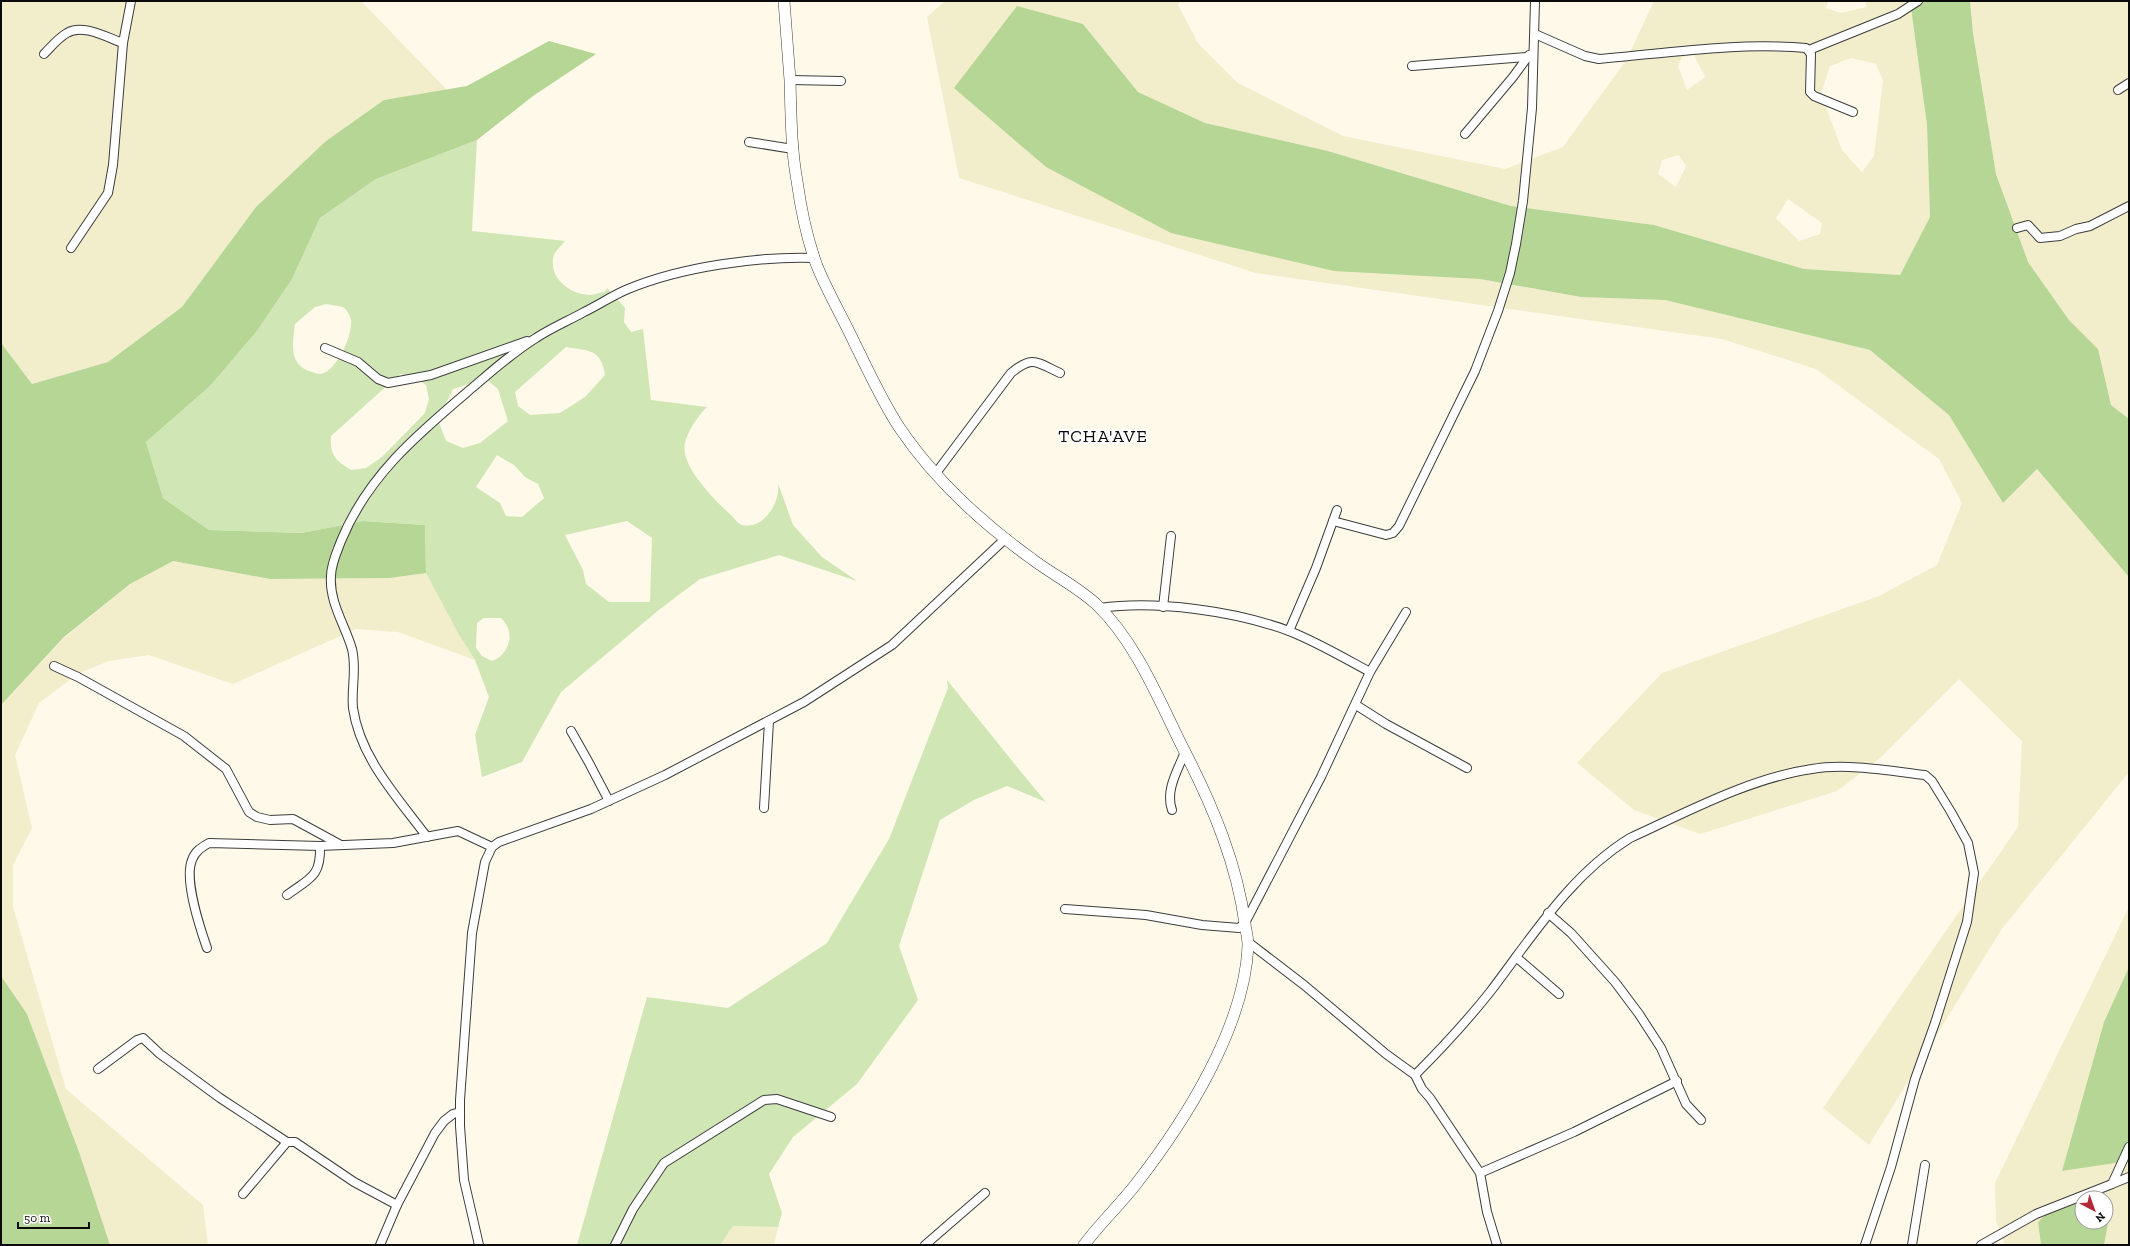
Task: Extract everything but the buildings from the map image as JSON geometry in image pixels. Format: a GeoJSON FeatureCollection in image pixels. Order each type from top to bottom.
{"type":"FeatureCollection","features":[{"type":"Feature","properties":{"kind":"street"},"geometry":{"type":"LineString","coordinates":[[71,248],[108,193],[113,164],[123,43],[130,1]]}},
{"type":"Feature","properties":{"kind":"street"},"geometry":{"type":"LineString","coordinates":[[784,1],[793,149],[803,214],[815,258],[824,282],[888,409],[906,437],[936,473],[1005,539],[1100,608],[1131,649],[1210,802],[1225,842],[1242,903],[1248,942],[1243,980],[1232,1016],[1219,1050],[1201,1088],[1136,1184],[1098,1226],[1084,1245]]}},
{"type":"Feature","properties":{"kind":"street"},"geometry":{"type":"LineString","coordinates":[[1333,522],[1386,535],[1393,533],[1399,526],[1420,487],[1475,371],[1498,311],[1516,244],[1532,108],[1535,1]]}},
{"type":"Feature","properties":{"kind":"street"},"geometry":{"type":"LineString","coordinates":[[1535,34],[1585,56],[1599,59],[1732,46],[1769,45],[1806,48],[1809,50],[1898,14],[1918,1]]}},
{"type":"Feature","properties":{"kind":"street"},"geometry":{"type":"LineString","coordinates":[[44,54],[66,33],[72,30],[88,31],[123,43]]}},
{"type":"Feature","properties":{"kind":"street"},"geometry":{"type":"LineString","coordinates":[[1465,134],[1513,77],[1533,49]]}},
{"type":"Feature","properties":{"kind":"street"},"geometry":{"type":"LineString","coordinates":[[1809,50],[1810,92],[1814,96],[1853,112]]}},
{"type":"Feature","properties":{"kind":"street"},"geometry":{"type":"LineString","coordinates":[[1412,66],[1527,57]]}},
{"type":"Feature","properties":{"kind":"street"},"geometry":{"type":"LineString","coordinates":[[790,80],[841,81]]}},
{"type":"Feature","properties":{"kind":"street"},"geometry":{"type":"LineString","coordinates":[[2118,90],[2129,83]]}},
{"type":"Feature","properties":{"kind":"street"},"geometry":{"type":"LineString","coordinates":[[749,142],[793,149]]}},
{"type":"Feature","properties":{"kind":"street"},"geometry":{"type":"LineString","coordinates":[[2017,228],[2028,225],[2040,238],[2060,236],[2076,229],[2090,226],[2129,206]]}},
{"type":"Feature","properties":{"kind":"street"},"geometry":{"type":"LineString","coordinates":[[325,348],[358,362],[378,380],[388,382],[431,375],[535,338],[628,289],[672,274],[728,264],[791,257],[815,258]]}},
{"type":"Feature","properties":{"kind":"street"},"geometry":{"type":"LineString","coordinates":[[427,836],[381,775],[363,744],[354,708],[354,665],[352,649],[338,616],[332,592],[331,576],[334,560],[346,531],[369,488],[396,456],[470,390],[535,338]]}},
{"type":"Feature","properties":{"kind":"street"},"geometry":{"type":"LineString","coordinates":[[936,473],[1011,373],[1024,362],[1034,362],[1060,373]]}},
{"type":"Feature","properties":{"kind":"street"},"geometry":{"type":"LineString","coordinates":[[1289,631],[1313,575],[1337,510]]}},
{"type":"Feature","properties":{"kind":"street"},"geometry":{"type":"LineString","coordinates":[[1163,607],[1172,536]]}},
{"type":"Feature","properties":{"kind":"street"},"geometry":{"type":"LineString","coordinates":[[479,1245],[464,1180],[460,1112],[472,933],[485,862],[492,847],[499,842],[609,801],[665,775],[804,702],[892,645],[1005,539]]}},
{"type":"Feature","properties":{"kind":"street"},"geometry":{"type":"LineString","coordinates":[[1100,608],[1121,605],[1200,610],[1289,631],[1370,672]]}},
{"type":"Feature","properties":{"kind":"street"},"geometry":{"type":"LineString","coordinates":[[1065,909],[1146,915],[1232,928],[1239,928],[1245,923],[1314,790],[1356,705],[1370,672],[1406,612]]}},
{"type":"Feature","properties":{"kind":"street"},"geometry":{"type":"LineString","coordinates":[[54,666],[78,677],[184,736],[226,769],[249,812],[257,817],[270,820],[293,819],[340,844]]}},
{"type":"Feature","properties":{"kind":"street"},"geometry":{"type":"LineString","coordinates":[[1356,705],[1386,724],[1467,768]]}},
{"type":"Feature","properties":{"kind":"street"},"geometry":{"type":"LineString","coordinates":[[764,808],[769,721]]}},
{"type":"Feature","properties":{"kind":"street"},"geometry":{"type":"LineString","coordinates":[[571,731],[609,801]]}},
{"type":"Feature","properties":{"kind":"street"},"geometry":{"type":"LineString","coordinates":[[1172,810],[1169,801],[1170,791],[1185,752]]}},
{"type":"Feature","properties":{"kind":"street"},"geometry":{"type":"LineString","coordinates":[[1415,1075],[1489,993],[1548,913],[1594,865],[1624,842],[1762,781],[1813,768],[1856,768],[1925,775],[1932,781],[1952,812],[1968,843],[1974,873],[1967,922],[1935,1023],[1915,1079],[1891,1167],[1864,1245]]}},
{"type":"Feature","properties":{"kind":"street"},"geometry":{"type":"LineString","coordinates":[[207,948],[195,908],[190,869],[191,861],[201,847],[209,843],[320,846],[393,843],[458,831],[492,847]]}},
{"type":"Feature","properties":{"kind":"street"},"geometry":{"type":"LineString","coordinates":[[287,895],[318,869],[320,863],[320,846]]}},
{"type":"Feature","properties":{"kind":"street"},"geometry":{"type":"LineString","coordinates":[[1548,913],[1571,933],[1615,982],[1639,1014],[1661,1048],[1686,1104],[1700,1120]]}},
{"type":"Feature","properties":{"kind":"street"},"geometry":{"type":"LineString","coordinates":[[1248,942],[1304,985],[1386,1054],[1415,1075],[1422,1089],[1430,1098],[1444,1122],[1460,1142],[1480,1173],[1487,1212],[1497,1245]]}},
{"type":"Feature","properties":{"kind":"street"},"geometry":{"type":"LineString","coordinates":[[1516,957],[1559,994]]}},
{"type":"Feature","properties":{"kind":"street"},"geometry":{"type":"LineString","coordinates":[[98,1069],[137,1040],[143,1038],[160,1054],[209,1090],[287,1142],[295,1142],[354,1182],[397,1205]]}},
{"type":"Feature","properties":{"kind":"street"},"geometry":{"type":"LineString","coordinates":[[1480,1173],[1574,1132],[1677,1081]]}},
{"type":"Feature","properties":{"kind":"street"},"geometry":{"type":"LineString","coordinates":[[614,1245],[633,1209],[664,1163],[764,1100],[777,1099],[831,1117]]}},
{"type":"Feature","properties":{"kind":"street"},"geometry":{"type":"LineString","coordinates":[[380,1245],[397,1205],[435,1132],[444,1121],[453,1114],[460,1112]]}},
{"type":"Feature","properties":{"kind":"street"},"geometry":{"type":"LineString","coordinates":[[243,1194],[287,1142]]}},
{"type":"Feature","properties":{"kind":"street"},"geometry":{"type":"LineString","coordinates":[[2112,1184],[2129,1147]]}},
{"type":"Feature","properties":{"kind":"street"},"geometry":{"type":"LineString","coordinates":[[1912,1245],[1925,1165]]}},
{"type":"Feature","properties":{"kind":"street"},"geometry":{"type":"LineString","coordinates":[[1981,1245],[2036,1214],[2129,1177]]}},
{"type":"Feature","properties":{"kind":"street"},"geometry":{"type":"LineString","coordinates":[[926,1245],[985,1193]]}},
{"type":"Feature","properties":{"kind":"shaded area"},"geometry":{"type":"Polygon","coordinates":[[[1,1],[361,1],[447,90],[384,100],[326,141],[256,207],[182,307],[108,362],[32,384],[1,343],[1,1]]]}},
{"type":"Feature","properties":{"kind":"shaded area"},"geometry":{"type":"Polygon","coordinates":[[[945,1],[1180,1],[1178,5],[1198,43],[1238,83],[1343,136],[1505,169],[1563,147],[1627,59],[1654,1],[1828,1],[1826,8],[1841,13],[1867,7],[1865,1],[1910,1],[1927,125],[1930,217],[1900,275],[1804,269],[1654,225],[1511,206],[1328,151],[1205,123],[1138,92],[1083,24],[954,88],[1480,279],[1581,297],[1665,300],[1870,350],[1950,415],[2003,503],[2037,469],[2129,577],[2129,772],[2001,930],[1869,1145],[1823,1108],[2018,827],[2022,741],[1959,679],[1879,759],[1837,791],[1700,834],[1634,810],[1577,763],[1662,673],[1879,596],[1937,565],[1962,503],[1939,459],[1816,369],[1722,339],[1256,273],[959,178],[927,17],[945,1]],[[1694,55],[1682,57],[1678,66],[1687,90],[1705,77],[1694,55]],[[1851,58],[1830,66],[1821,94],[1842,150],[1862,172],[1874,156],[1883,81],[1876,64],[1851,58]],[[1679,155],[1662,160],[1658,174],[1676,187],[1686,166],[1679,155]],[[1788,199],[1776,218],[1799,241],[1820,234],[1822,223],[1788,199]]]}},
{"type":"Feature","properties":{"kind":"shaded area"},"geometry":{"type":"Polygon","coordinates":[[[1970,1],[2129,1],[2129,419],[2111,405],[2098,349],[2069,320],[2028,262],[1996,174],[1973,33],[1970,1]]]}},
{"type":"Feature","properties":{"kind":"shaded area"},"geometry":{"type":"Polygon","coordinates":[[[173,561],[270,579],[390,578],[426,573],[459,635],[475,660],[398,632],[356,629],[233,684],[149,655],[109,661],[79,673],[39,703],[15,755],[32,828],[13,865],[13,907],[66,1089],[203,1205],[208,1245],[110,1245],[79,1152],[27,1014],[1,976],[1,705],[64,638],[130,584],[173,561]]]}},
{"type":"Feature","properties":{"kind":"shaded area"},"geometry":{"type":"Polygon","coordinates":[[[2129,907],[2129,967],[2104,1022],[2062,1171],[2122,1162],[2129,1142],[2129,1245],[2104,1245],[2106,1230],[2114,1230],[2114,1190],[2074,1190],[2074,1201],[2038,1222],[2041,1245],[2005,1245],[1996,1221],[1995,1183],[2129,907]]]}},
{"type":"Feature","properties":{"kind":"shaded area"},"geometry":{"type":"Polygon","coordinates":[[[733,1226],[778,1227],[774,1245],[720,1245],[733,1226]]]}},
{"type":"Feature","properties":{"kind":"green space"},"geometry":{"type":"Polygon","coordinates":[[[1910,1],[1970,1],[1973,33],[1996,174],[2028,262],[2069,320],[2098,349],[2111,405],[2129,419],[2129,577],[2037,469],[2003,503],[1949,415],[1870,350],[1665,300],[1581,297],[1480,279],[1334,271],[1171,233],[1046,167],[954,88],[1017,6],[1083,24],[1138,92],[1205,123],[1328,151],[1511,206],[1654,225],[1804,269],[1900,275],[1930,217],[1927,125],[1910,1]]]}},
{"type":"Feature","properties":{"kind":"green space"},"geometry":{"type":"Polygon","coordinates":[[[549,41],[596,54],[533,96],[477,140],[376,179],[320,218],[292,279],[257,331],[210,386],[146,442],[163,498],[209,530],[302,533],[363,521],[425,525],[426,573],[390,578],[270,579],[173,561],[130,584],[64,637],[1,705],[1,343],[32,384],[108,362],[182,307],[256,207],[326,141],[384,100],[467,86],[549,41]]]}},
{"type":"Feature","properties":{"kind":"green space"},"geometry":{"type":"Polygon","coordinates":[[[477,140],[472,231],[565,241],[555,253],[553,263],[554,271],[562,283],[575,292],[590,295],[605,292],[607,288],[625,308],[624,322],[631,332],[643,329],[651,400],[707,407],[688,433],[685,443],[685,452],[693,472],[708,492],[739,523],[742,525],[750,525],[764,519],[774,506],[777,498],[778,483],[793,525],[822,557],[857,581],[779,555],[700,579],[660,609],[561,692],[522,762],[482,777],[475,735],[489,697],[475,660],[459,635],[426,573],[425,525],[363,521],[302,533],[209,530],[163,498],[146,442],[210,386],[257,331],[292,279],[320,218],[376,179],[477,140]],[[326,304],[315,307],[295,324],[293,351],[295,358],[302,368],[321,374],[333,366],[343,352],[351,327],[351,320],[350,316],[343,307],[326,304]],[[566,347],[515,392],[518,406],[530,415],[560,413],[585,397],[605,375],[601,360],[593,353],[588,351],[566,347]],[[400,374],[331,436],[331,448],[335,457],[341,463],[351,470],[366,468],[382,457],[425,413],[429,399],[426,385],[414,377],[400,374]],[[486,379],[453,389],[438,420],[446,441],[463,448],[480,443],[508,421],[498,389],[486,379]],[[497,455],[476,487],[500,503],[506,516],[522,517],[544,498],[538,484],[525,477],[514,465],[497,455]],[[627,521],[565,535],[583,570],[586,584],[609,602],[650,602],[652,538],[627,521]],[[484,618],[477,623],[476,648],[482,656],[492,661],[503,653],[507,648],[509,636],[506,624],[501,618],[484,618]]]}},
{"type":"Feature","properties":{"kind":"green space"},"geometry":{"type":"Polygon","coordinates":[[[947,680],[1046,802],[1007,786],[974,800],[940,820],[899,946],[918,1000],[857,1084],[793,1137],[769,1174],[782,1213],[778,1227],[733,1226],[720,1245],[577,1245],[647,997],[728,1008],[827,943],[889,839],[948,688],[947,680]]]}},
{"type":"Feature","properties":{"kind":"green space"},"geometry":{"type":"Polygon","coordinates":[[[2129,967],[2129,1142],[2122,1162],[2062,1171],[2104,1022],[2129,967]]]}},
{"type":"Feature","properties":{"kind":"green space"},"geometry":{"type":"Polygon","coordinates":[[[1,976],[27,1014],[79,1152],[110,1245],[1,1245],[1,976]]]}},
{"type":"Feature","properties":{"kind":"green space"},"geometry":{"type":"Polygon","coordinates":[[[2074,1197],[2074,1230],[2107,1230],[2104,1245],[2041,1245],[2038,1222],[2062,1200],[2074,1197]]]}},
{"type":"Feature","properties":{"kind":"district","name":"TCHA'AVE"},"geometry":{"type":"Point","coordinates":[1103,436]}}]}
